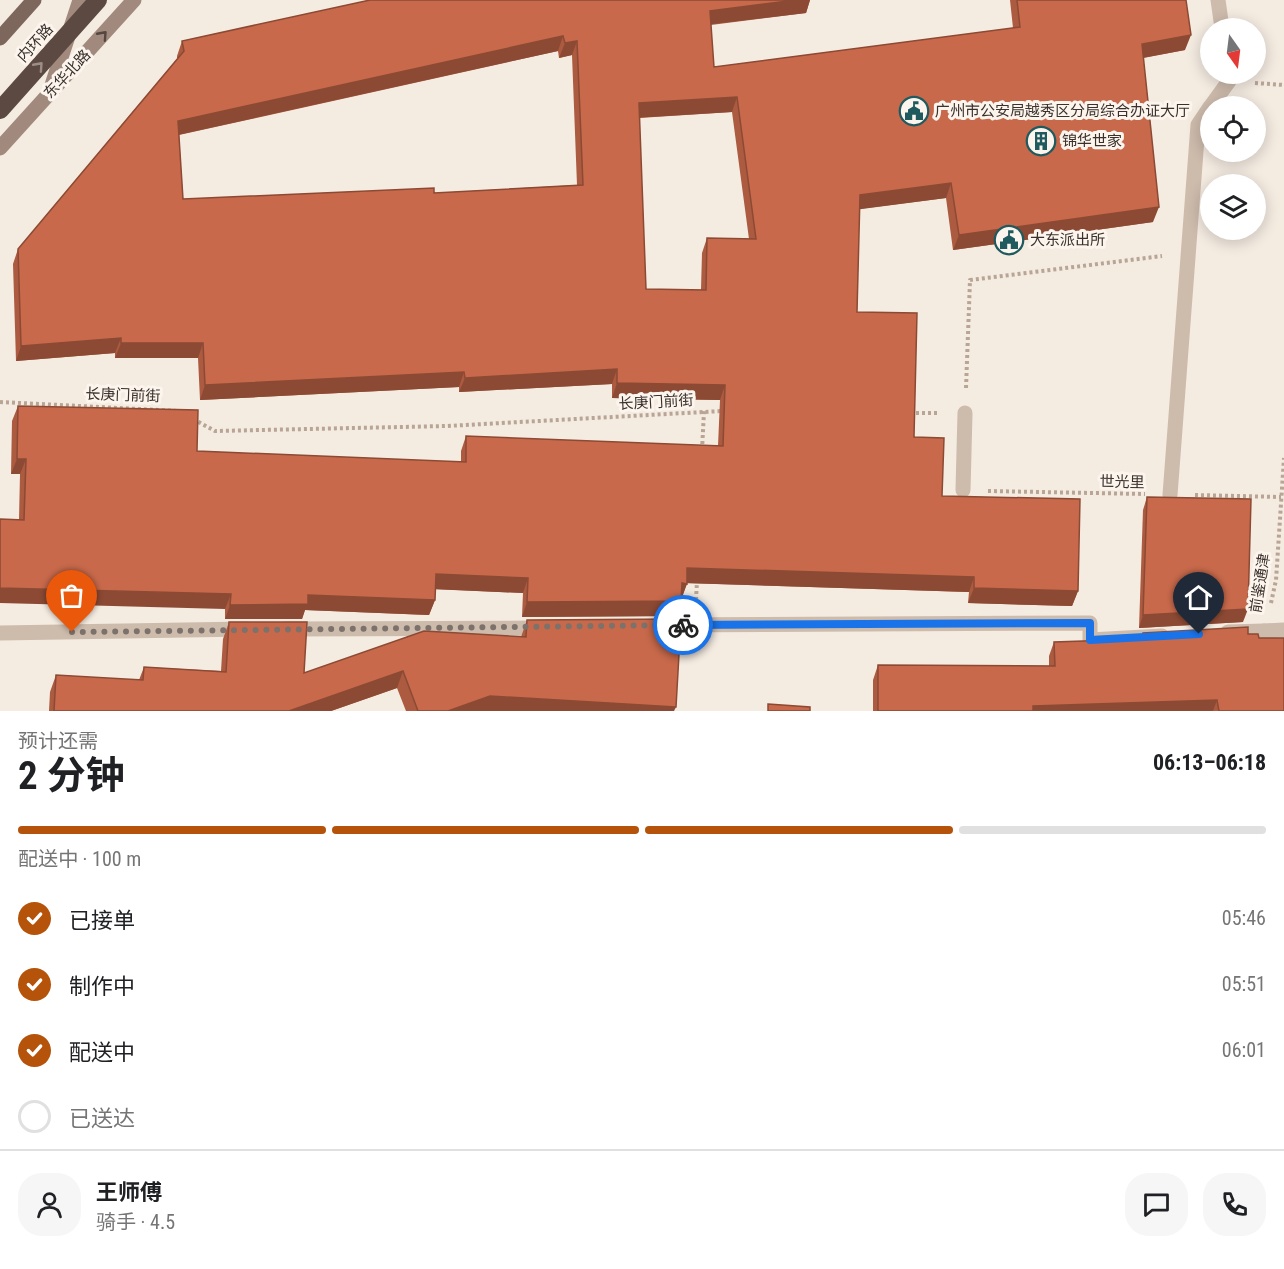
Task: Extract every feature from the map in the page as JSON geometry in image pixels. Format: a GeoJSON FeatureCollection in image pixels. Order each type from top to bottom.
{"type":"FeatureCollection","features":[{"type":"Feature","properties":{"kind":"highway","name":"内环路"},"geometry":{"type":"LineString","coordinates":[[0,110],[98,0]]}},
{"type":"Feature","properties":{"kind":"main road"},"geometry":{"type":"LineString","coordinates":[[0,38],[34,0]]}},
{"type":"Feature","properties":{"kind":"main road"},"geometry":{"type":"LineString","coordinates":[[49,93],[80,0]]}},
{"type":"Feature","properties":{"kind":"main road","name":"东华北路"},"geometry":{"type":"LineString","coordinates":[[0,148],[134,0]]}},
{"type":"Feature","properties":{"kind":"street"},"geometry":{"type":"LineString","coordinates":[[1218,0],[1221,18]]}},
{"type":"Feature","properties":{"kind":"street"},"geometry":{"type":"LineString","coordinates":[[1170,495],[1200,122]]}},
{"type":"Feature","properties":{"kind":"street"},"geometry":{"type":"LineString","coordinates":[[963,490],[965,413]]}},
{"type":"Feature","properties":{"kind":"street"},"geometry":{"type":"LineString","coordinates":[[649,626],[1090,623],[1090,640],[1183,635]]}},
{"type":"Feature","properties":{"kind":"street"},"geometry":{"type":"LineString","coordinates":[[0,633],[557,627]]}},
{"type":"Feature","properties":{"kind":"street"},"geometry":{"type":"LineString","coordinates":[[1218,633],[1284,630]]}},
{"type":"Feature","properties":{"kind":"path"},"geometry":{"type":"LineString","coordinates":[[906,413],[965,413],[970,280],[1189,252]]}},
{"type":"Feature","properties":{"kind":"path","name":"长庚门前街"},"geometry":{"type":"LineString","coordinates":[[0,402],[175,409],[215,431],[447,426],[728,411]]}},
{"type":"Feature","properties":{"kind":"path"},"geometry":{"type":"LineString","coordinates":[[702,459],[704,411]]}},
{"type":"Feature","properties":{"kind":"path","name":"前鉴通津"},"geometry":{"type":"LineString","coordinates":[[1264,631],[1276,580],[1284,458]]}},
{"type":"Feature","properties":{"kind":"path","name":"世光里"},"geometry":{"type":"LineString","coordinates":[[963,490],[1281,498]]}},
{"type":"Feature","properties":{"kind":"path"},"geometry":{"type":"LineString","coordinates":[[695,625],[697,577]]}},
{"type":"Feature","properties":{"kind":"building"},"geometry":{"type":"Polygon","coordinates":[[[370,0],[796,0],[710,11],[714,67],[1020,27],[1017,0],[1186,0],[1191,35],[1142,44],[1159,207],[959,235],[951,183],[860,195],[857,312],[917,313],[914,437],[944,438],[942,496],[1080,499],[1078,591],[974,588],[974,577],[687,568],[687,584],[682,583],[681,601],[527,602],[528,578],[436,574],[435,600],[308,595],[308,604],[230,605],[231,594],[0,588],[0,519],[24,520],[26,459],[17,459],[18,406],[198,410],[197,451],[466,462],[466,436],[723,446],[725,385],[617,383],[617,369],[465,378],[464,372],[205,385],[203,343],[121,343],[121,338],[21,346],[18,249],[184,51],[182,41],[370,0]],[[563,36],[178,121],[183,199],[434,188],[434,193],[583,185],[577,41],[565,43],[563,36]],[[737,97],[639,103],[646,289],[706,290],[707,238],[756,239],[737,97]]]}},
{"type":"Feature","properties":{"kind":"building"},"geometry":{"type":"Polygon","coordinates":[[[1147,497],[1251,499],[1248,609],[1143,615],[1147,497]]]}},
{"type":"Feature","properties":{"kind":"building"},"geometry":{"type":"Polygon","coordinates":[[[681,619],[676,707],[490,696],[448,711],[418,711],[403,671],[289,711],[54,711],[56,675],[143,680],[144,667],[226,672],[229,622],[307,622],[304,673],[424,631],[526,637],[527,620],[681,619]]]}},
{"type":"Feature","properties":{"kind":"building"},"geometry":{"type":"Polygon","coordinates":[[[1248,627],[1248,634],[1258,634],[1259,638],[1284,638],[1284,711],[1219,711],[1217,700],[1033,706],[1033,711],[878,711],[878,665],[1055,666],[1054,642],[1143,639],[1143,633],[1248,627]]]}},
{"type":"Feature","properties":{"kind":"building"},"geometry":{"type":"Polygon","coordinates":[[[768,704],[810,707],[810,711],[768,711],[768,704]]]}},
{"type":"Feature","properties":{"kind":"way so far"},"geometry":{"type":"LineString","coordinates":[[72,632],[683,625]]}},
{"type":"Feature","properties":{"kind":"place","name":"广州市公安局越秀区分局综合办证大厅"},"geometry":{"type":"Point","coordinates":[914,111]}},
{"type":"Feature","properties":{"kind":"place","name":"锦华世家"},"geometry":{"type":"Point","coordinates":[1041,141]}},
{"type":"Feature","properties":{"kind":"place","name":"大东派出所"},"geometry":{"type":"Point","coordinates":[1009,240]}},
{"type":"Feature","properties":{"kind":"route"},"geometry":{"type":"LineString","coordinates":[[683,625],[1090,623],[1090,640],[1199,634]]}}]}
